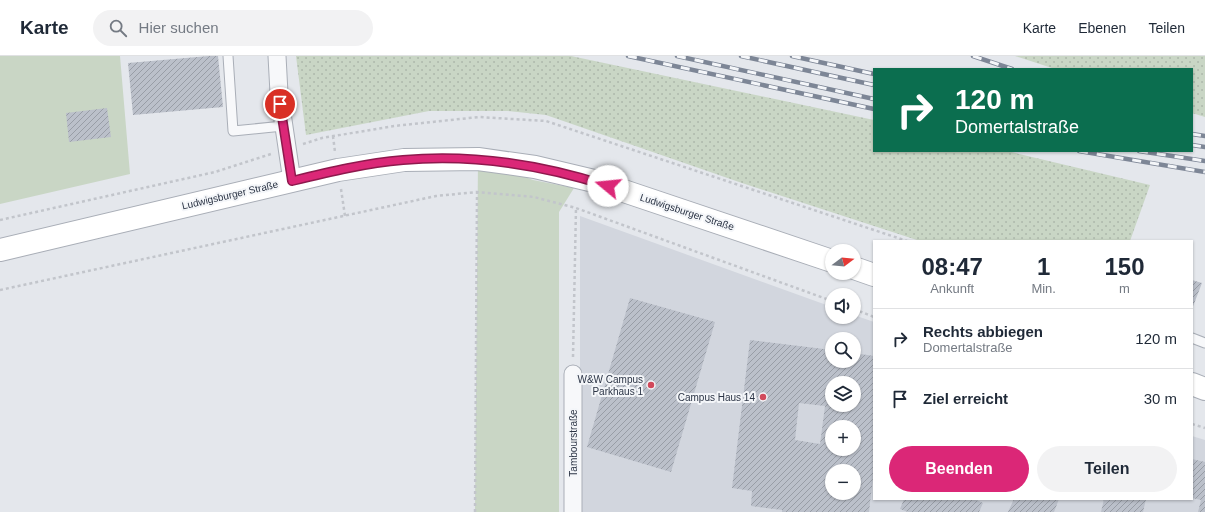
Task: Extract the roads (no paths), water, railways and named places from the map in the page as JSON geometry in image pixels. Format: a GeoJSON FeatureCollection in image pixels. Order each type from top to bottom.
{"type":"FeatureCollection","features":[{"type":"Feature","properties":{"kind":"main road","name":"Ludwigsburger Straße"},"geometry":{"type":"LineString","coordinates":[[0,250],[338,170],[404,160],[478,159],[535,167],[594,182],[825,259]]}},
{"type":"Feature","properties":{"kind":"main road"},"geometry":{"type":"LineString","coordinates":[[861,270],[873,275]]}},
{"type":"Feature","properties":{"kind":"main road"},"geometry":{"type":"LineString","coordinates":[[1193,384],[1205,389]]}},
{"type":"Feature","properties":{"kind":"street"},"geometry":{"type":"LineString","coordinates":[[277,56],[278,93],[292,181]]}},
{"type":"Feature","properties":{"kind":"street","name":"Tambourstraße"},"geometry":{"type":"LineString","coordinates":[[573,374],[573,512]]}},
{"type":"Feature","properties":{"kind":"lane"},"geometry":{"type":"LineString","coordinates":[[228,56],[233,131],[283,126]]}},
{"type":"Feature","properties":{"kind":"lane"},"geometry":{"type":"LineString","coordinates":[[1193,338],[1205,343]]}},
{"type":"Feature","properties":{"kind":"railway"},"geometry":{"type":"LineString","coordinates":[[628,56],[873,109]]}},
{"type":"Feature","properties":{"kind":"railway"},"geometry":{"type":"LineString","coordinates":[[677,56],[873,99]]}},
{"type":"Feature","properties":{"kind":"railway"},"geometry":{"type":"LineString","coordinates":[[741,56],[873,85]]}},
{"type":"Feature","properties":{"kind":"railway"},"geometry":{"type":"LineString","coordinates":[[792,56],[873,74]]}},
{"type":"Feature","properties":{"kind":"railway"},"geometry":{"type":"LineString","coordinates":[[973,56],[1009,68]]}},
{"type":"Feature","properties":{"kind":"railway"},"geometry":{"type":"LineString","coordinates":[[1193,134],[1205,136]]}},
{"type":"Feature","properties":{"kind":"railway"},"geometry":{"type":"LineString","coordinates":[[1193,145],[1205,147]]}},
{"type":"Feature","properties":{"kind":"railway"},"geometry":{"type":"LineString","coordinates":[[1085,152],[1205,172]]}},
{"type":"Feature","properties":{"kind":"railway"},"geometry":{"type":"LineString","coordinates":[[1146,152],[1205,161]]}},
{"type":"Feature","properties":{"kind":"place","name":"W&W Campus Parkhaus 1"},"geometry":{"type":"Point","coordinates":[651,385]}},
{"type":"Feature","properties":{"kind":"place","name":"Campus Haus 14"},"geometry":{"type":"Point","coordinates":[763,397]}}]}
